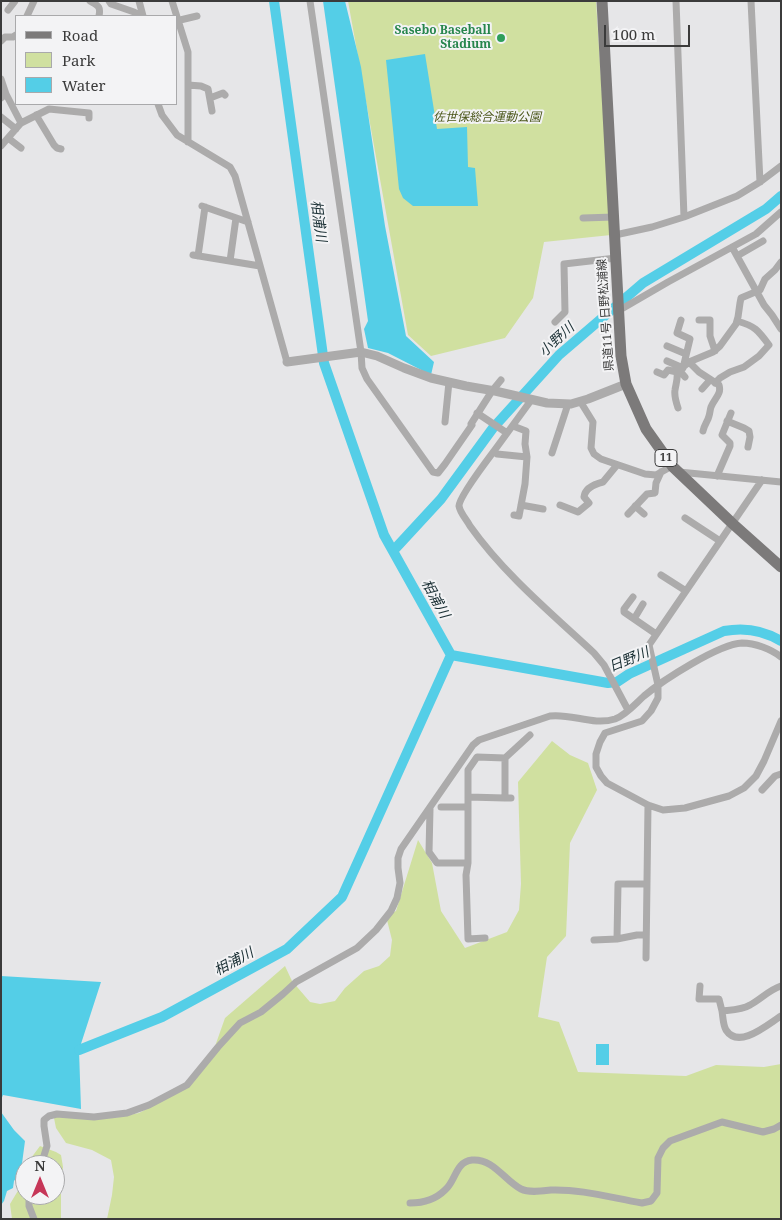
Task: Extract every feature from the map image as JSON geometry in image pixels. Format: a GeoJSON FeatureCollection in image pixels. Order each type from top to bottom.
{"type":"FeatureCollection","features":[{"type":"Feature","properties":{"kind":"main road","name":"県道11号 日野松浦線"},"geometry":{"type":"LineString","coordinates":[[602,1],[610,218],[614,235],[621,356],[626,384],[646,429],[674,469],[781,567]]}},
{"type":"Feature","properties":{"kind":"street"},"geometry":{"type":"LineString","coordinates":[[8,10],[14,1]]}},
{"type":"Feature","properties":{"kind":"street"},"geometry":{"type":"LineString","coordinates":[[27,15],[34,1]]}},
{"type":"Feature","properties":{"kind":"street"},"geometry":{"type":"LineString","coordinates":[[90,1],[99,7],[99,15]]}},
{"type":"Feature","properties":{"kind":"street"},"geometry":{"type":"LineString","coordinates":[[109,1],[111,4],[140,15]]}},
{"type":"Feature","properties":{"kind":"street"},"geometry":{"type":"LineString","coordinates":[[139,1],[142,15]]}},
{"type":"Feature","properties":{"kind":"street"},"geometry":{"type":"LineString","coordinates":[[172,1],[176,15]]}},
{"type":"Feature","properties":{"kind":"street"},"geometry":{"type":"LineString","coordinates":[[310,1],[359,352],[362,368],[367,379],[433,472],[438,473],[501,380]]}},
{"type":"Feature","properties":{"kind":"street"},"geometry":{"type":"LineString","coordinates":[[676,1],[684,216]]}},
{"type":"Feature","properties":{"kind":"street"},"geometry":{"type":"LineString","coordinates":[[751,1],[760,182]]}},
{"type":"Feature","properties":{"kind":"street"},"geometry":{"type":"LineString","coordinates":[[178,21],[197,16]]}},
{"type":"Feature","properties":{"kind":"street"},"geometry":{"type":"LineString","coordinates":[[178,24],[188,52],[188,142]]}},
{"type":"Feature","properties":{"kind":"street"},"geometry":{"type":"LineString","coordinates":[[1,41],[5,37],[15,36]]}},
{"type":"Feature","properties":{"kind":"street"},"geometry":{"type":"LineString","coordinates":[[1,79],[4,96],[13,102],[18,126]]}},
{"type":"Feature","properties":{"kind":"street"},"geometry":{"type":"LineString","coordinates":[[188,85],[201,86],[208,89],[212,111]]}},
{"type":"Feature","properties":{"kind":"street"},"geometry":{"type":"LineString","coordinates":[[210,98],[223,93],[225,95]]}},
{"type":"Feature","properties":{"kind":"street"},"geometry":{"type":"LineString","coordinates":[[158,105],[162,115],[177,135],[230,167],[235,176],[260,266],[290,362],[359,352],[377,356],[431,378],[547,403],[568,404],[626,384]]}},
{"type":"Feature","properties":{"kind":"street"},"geometry":{"type":"LineString","coordinates":[[1,146],[18,126],[49,109],[89,113],[89,118]]}},
{"type":"Feature","properties":{"kind":"street"},"geometry":{"type":"LineString","coordinates":[[36,115],[54,144],[57,148],[61,149]]}},
{"type":"Feature","properties":{"kind":"street"},"geometry":{"type":"LineString","coordinates":[[1,117],[18,126]]}},
{"type":"Feature","properties":{"kind":"street"},"geometry":{"type":"LineString","coordinates":[[8,138],[21,148]]}},
{"type":"Feature","properties":{"kind":"street"},"geometry":{"type":"LineString","coordinates":[[614,235],[652,227],[737,196],[780,169]]}},
{"type":"Feature","properties":{"kind":"street"},"geometry":{"type":"LineString","coordinates":[[248,222],[204,206],[195,255],[260,266]]}},
{"type":"Feature","properties":{"kind":"street"},"geometry":{"type":"LineString","coordinates":[[618,311],[756,234],[781,212]]}},
{"type":"Feature","properties":{"kind":"street"},"geometry":{"type":"LineString","coordinates":[[230,261],[236,218]]}},
{"type":"Feature","properties":{"kind":"street"},"geometry":{"type":"LineString","coordinates":[[583,218],[610,218]]}},
{"type":"Feature","properties":{"kind":"street"},"geometry":{"type":"LineString","coordinates":[[737,256],[763,241]]}},
{"type":"Feature","properties":{"kind":"street"},"geometry":{"type":"LineString","coordinates":[[732,247],[764,305],[781,329]]}},
{"type":"Feature","properties":{"kind":"street"},"geometry":{"type":"LineString","coordinates":[[555,322],[565,312],[564,264],[616,258]]}},
{"type":"Feature","properties":{"kind":"street"},"geometry":{"type":"LineString","coordinates":[[657,372],[664,375],[668,370],[680,370],[689,362],[715,351],[728,336],[737,320],[742,298],[760,290],[765,279],[781,262]]}},
{"type":"Feature","properties":{"kind":"street"},"geometry":{"type":"LineString","coordinates":[[678,408],[675,391],[690,339],[677,333],[681,320]]}},
{"type":"Feature","properties":{"kind":"street"},"geometry":{"type":"LineString","coordinates":[[699,320],[710,320],[710,336],[715,351]]}},
{"type":"Feature","properties":{"kind":"street"},"geometry":{"type":"LineString","coordinates":[[702,389],[712,381],[744,367],[759,356],[769,345],[758,331],[737,320]]}},
{"type":"Feature","properties":{"kind":"street"},"geometry":{"type":"LineString","coordinates":[[667,346],[686,354]]}},
{"type":"Feature","properties":{"kind":"street"},"geometry":{"type":"LineString","coordinates":[[667,361],[685,376]]}},
{"type":"Feature","properties":{"kind":"street"},"geometry":{"type":"LineString","coordinates":[[689,362],[698,372],[720,387],[720,392],[710,410],[710,417],[704,425],[703,431]]}},
{"type":"Feature","properties":{"kind":"street"},"geometry":{"type":"LineString","coordinates":[[445,422],[449,382]]}},
{"type":"Feature","properties":{"kind":"street"},"geometry":{"type":"LineString","coordinates":[[530,399],[513,426],[476,476],[460,501],[459,507],[463,516],[478,536],[510,574],[594,653],[604,665],[628,710]]}},
{"type":"Feature","properties":{"kind":"street"},"geometry":{"type":"LineString","coordinates":[[580,401],[593,422],[591,448],[594,454],[601,459],[645,474],[656,475],[674,469],[717,476],[781,482]]}},
{"type":"Feature","properties":{"kind":"street"},"geometry":{"type":"LineString","coordinates":[[552,453],[568,404]]}},
{"type":"Feature","properties":{"kind":"street"},"geometry":{"type":"LineString","coordinates":[[717,476],[730,446],[730,443],[722,435],[731,413]]}},
{"type":"Feature","properties":{"kind":"street"},"geometry":{"type":"LineString","coordinates":[[478,414],[507,433]]}},
{"type":"Feature","properties":{"kind":"street"},"geometry":{"type":"LineString","coordinates":[[728,421],[749,431],[748,447]]}},
{"type":"Feature","properties":{"kind":"street"},"geometry":{"type":"LineString","coordinates":[[513,426],[526,430],[525,444],[527,457],[522,504],[519,516],[514,515]]}},
{"type":"Feature","properties":{"kind":"street"},"geometry":{"type":"LineString","coordinates":[[494,451],[497,454],[527,457]]}},
{"type":"Feature","properties":{"kind":"street"},"geometry":{"type":"LineString","coordinates":[[560,505],[578,512],[589,503],[584,497],[584,493],[598,483],[603,482],[617,465]]}},
{"type":"Feature","properties":{"kind":"street"},"geometry":{"type":"LineString","coordinates":[[628,514],[647,494],[655,493],[656,483],[661,472]]}},
{"type":"Feature","properties":{"kind":"street"},"geometry":{"type":"LineString","coordinates":[[762,480],[649,645],[657,682],[658,698],[642,721],[604,733],[596,754],[596,767],[607,783],[648,806],[663,810],[685,808],[729,796],[744,788],[756,776],[781,720]]}},
{"type":"Feature","properties":{"kind":"street"},"geometry":{"type":"LineString","coordinates":[[650,493],[658,499]]}},
{"type":"Feature","properties":{"kind":"street"},"geometry":{"type":"LineString","coordinates":[[522,504],[543,509]]}},
{"type":"Feature","properties":{"kind":"street"},"geometry":{"type":"LineString","coordinates":[[635,506],[644,514]]}},
{"type":"Feature","properties":{"kind":"street"},"geometry":{"type":"LineString","coordinates":[[685,518],[720,541]]}},
{"type":"Feature","properties":{"kind":"street"},"geometry":{"type":"LineString","coordinates":[[661,575],[686,591]]}},
{"type":"Feature","properties":{"kind":"street"},"geometry":{"type":"LineString","coordinates":[[633,597],[624,609],[624,612],[656,634]]}},
{"type":"Feature","properties":{"kind":"street"},"geometry":{"type":"LineString","coordinates":[[634,619],[643,604]]}},
{"type":"Feature","properties":{"kind":"street"},"geometry":{"type":"LineString","coordinates":[[44,1155],[47,1146],[44,1120],[48,1116],[57,1114],[94,1117],[127,1113],[149,1105],[186,1085],[240,1023],[261,1012],[296,982],[357,948],[376,930],[391,911],[397,898],[400,883],[398,858],[401,849],[468,751],[479,740],[550,716],[558,715],[585,720],[613,720],[624,715],[657,682],[729,645],[742,643],[755,645],[781,657]]}},
{"type":"Feature","properties":{"kind":"street"},"geometry":{"type":"LineString","coordinates":[[485,938],[468,939],[466,875],[468,863],[468,770],[478,757],[505,758],[530,735]]}},
{"type":"Feature","properties":{"kind":"street"},"geometry":{"type":"LineString","coordinates":[[468,797],[508,798],[505,758]]}},
{"type":"Feature","properties":{"kind":"street"},"geometry":{"type":"LineString","coordinates":[[762,790],[775,776],[781,774]]}},
{"type":"Feature","properties":{"kind":"street"},"geometry":{"type":"LineString","coordinates":[[441,807],[468,806]]}},
{"type":"Feature","properties":{"kind":"street"},"geometry":{"type":"LineString","coordinates":[[646,958],[648,806]]}},
{"type":"Feature","properties":{"kind":"street"},"geometry":{"type":"LineString","coordinates":[[430,809],[429,852],[437,863],[468,863]]}},
{"type":"Feature","properties":{"kind":"street"},"geometry":{"type":"LineString","coordinates":[[617,939],[618,884],[647,884]]}},
{"type":"Feature","properties":{"kind":"street"},"geometry":{"type":"LineString","coordinates":[[594,940],[646,935]]}},
{"type":"Feature","properties":{"kind":"street"},"geometry":{"type":"LineString","coordinates":[[700,986],[699,998],[719,999],[726,1030],[736,1038],[752,1035],[781,1016]]}},
{"type":"Feature","properties":{"kind":"street"},"geometry":{"type":"LineString","coordinates":[[722,1011],[749,1006],[773,988],[781,986]]}},
{"type":"Feature","properties":{"kind":"street"},"geometry":{"type":"LineString","coordinates":[[410,1203],[421,1203],[434,1198],[447,1189],[455,1173],[465,1162],[481,1160],[520,1189],[527,1191],[567,1190],[642,1203],[652,1200],[657,1193],[658,1158],[670,1140],[722,1122],[763,1132],[781,1125]]}},
{"type":"Feature","properties":{"kind":"street"},"geometry":{"type":"LineString","coordinates":[[29,1205],[34,1219]]}},
{"type":"Feature","properties":{"kind":"green space","name":"佐世保総合運動公園"},"geometry":{"type":"Polygon","coordinates":[[[348,1],[596,1],[611,235],[544,242],[533,298],[505,338],[431,356],[408,335],[348,1]]]}},
{"type":"Feature","properties":{"kind":"green space"},"geometry":{"type":"Polygon","coordinates":[[[552,741],[570,755],[588,763],[597,790],[570,843],[566,936],[547,957],[538,1017],[559,1022],[578,1072],[686,1076],[716,1065],[764,1067],[781,1064],[781,1219],[107,1219],[114,1177],[111,1160],[92,1150],[66,1143],[56,1128],[54,1118],[61,1115],[86,1115],[114,1118],[139,1113],[175,1094],[213,1052],[225,1018],[285,966],[292,981],[310,1002],[320,1004],[335,1001],[345,988],[364,971],[379,966],[390,956],[392,940],[386,916],[396,911],[418,840],[432,863],[441,911],[465,948],[507,932],[519,910],[521,884],[518,782],[552,741]]]}},
{"type":"Feature","properties":{"kind":"green space"},"geometry":{"type":"Polygon","coordinates":[[[40,1146],[61,1155],[33,1155],[40,1146]]]}},
{"type":"Feature","properties":{"kind":"green space"},"geometry":{"type":"Polygon","coordinates":[[[15,1196],[15,1205],[61,1205],[61,1219],[12,1219],[10,1204],[15,1196]]]}},
{"type":"Feature","properties":{"kind":"water"},"geometry":{"type":"Polygon","coordinates":[[[323,1],[345,1],[361,67],[385,226],[406,336],[434,362],[431,375],[388,353],[368,348],[364,329],[368,321],[323,1]]]}},
{"type":"Feature","properties":{"kind":"water"},"geometry":{"type":"Polygon","coordinates":[[[425,54],[437,129],[467,127],[468,167],[475,168],[478,206],[413,206],[403,198],[399,189],[386,60],[425,54]]]}},
{"type":"Feature","properties":{"kind":"water"},"geometry":{"type":"Polygon","coordinates":[[[1,976],[101,982],[79,1050],[81,1109],[3,1095],[1,1100],[1,976]]]}},
{"type":"Feature","properties":{"kind":"water"},"geometry":{"type":"Polygon","coordinates":[[[596,1044],[609,1044],[609,1065],[596,1065],[596,1044]]]}},
{"type":"Feature","properties":{"kind":"water"},"geometry":{"type":"Polygon","coordinates":[[[1,1112],[25,1141],[23,1155],[15,1155],[13,1188],[7,1191],[1,1205],[1,1112]]]}},
{"type":"Feature","properties":{"kind":"waterway","name":"相浦川"},"geometry":{"type":"LineString","coordinates":[[79,1050],[162,1017],[287,949],[342,897],[451,655],[384,535],[324,363],[274,1]]}},
{"type":"Feature","properties":{"kind":"waterway","name":"小野川"},"geometry":{"type":"LineString","coordinates":[[393,551],[441,499],[493,428],[559,355],[643,283],[766,209],[781,196]]}},
{"type":"Feature","properties":{"kind":"waterway","name":"日野川"},"geometry":{"type":"LineString","coordinates":[[451,655],[608,683],[617,682],[629,674],[724,631],[754,630],[781,641]]}},
{"type":"Feature","properties":{"kind":"place","name":"Sasebo Baseball Stadium"},"geometry":{"type":"Point","coordinates":[501,38]}}]}
